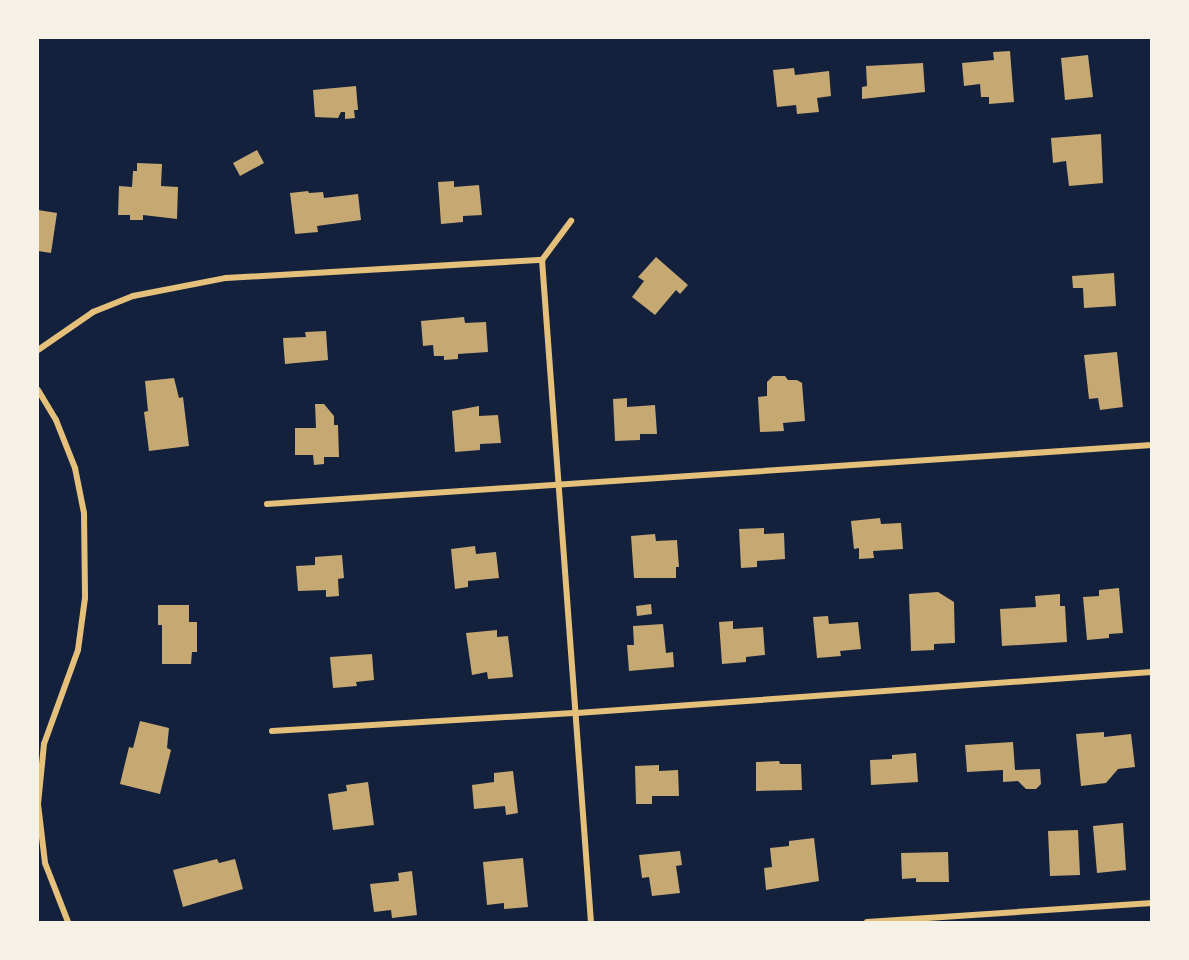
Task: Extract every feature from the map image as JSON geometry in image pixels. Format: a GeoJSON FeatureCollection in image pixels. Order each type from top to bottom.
{"type":"FeatureCollection","features":[{"type":"Feature","properties":{"kind":"street"},"geometry":{"type":"LineString","coordinates":[[571,221],[542,260],[591,922]]}},
{"type":"Feature","properties":{"kind":"street"},"geometry":{"type":"LineString","coordinates":[[38,350],[93,312],[133,296],[226,278],[542,260]]}},
{"type":"Feature","properties":{"kind":"street"},"geometry":{"type":"LineString","coordinates":[[38,390],[56,420],[75,468],[84,513],[85,598],[78,650],[44,744],[38,804],[45,863],[69,922]]}},
{"type":"Feature","properties":{"kind":"street"},"geometry":{"type":"LineString","coordinates":[[267,504],[1152,446]]}},
{"type":"Feature","properties":{"kind":"street"},"geometry":{"type":"LineString","coordinates":[[272,731],[577,713],[1152,672]]}},
{"type":"Feature","properties":{"kind":"street"},"geometry":{"type":"LineString","coordinates":[[867,922],[1152,903]]}},
{"type":"Feature","properties":{"kind":"building"},"geometry":{"type":"Polygon","coordinates":[[[1010,51],[1014,102],[989,104],[989,97],[981,97],[980,84],[964,86],[962,63],[994,60],[993,52],[1010,51]]]}},
{"type":"Feature","properties":{"kind":"building"},"geometry":{"type":"Polygon","coordinates":[[[1088,55],[1093,97],[1065,100],[1061,58],[1088,55]]]}},
{"type":"Feature","properties":{"kind":"building"},"geometry":{"type":"Polygon","coordinates":[[[923,63],[925,92],[862,99],[862,87],[867,86],[866,66],[923,63]]]}},
{"type":"Feature","properties":{"kind":"building"},"geometry":{"type":"Polygon","coordinates":[[[794,68],[795,75],[829,71],[831,96],[817,98],[819,112],[797,114],[796,105],[777,107],[773,70],[794,68]]]}},
{"type":"Feature","properties":{"kind":"building"},"geometry":{"type":"Polygon","coordinates":[[[356,86],[358,110],[354,110],[355,118],[345,119],[345,112],[341,112],[338,118],[315,117],[313,90],[356,86]]]}},
{"type":"Feature","properties":{"kind":"building"},"geometry":{"type":"Polygon","coordinates":[[[1101,134],[1103,183],[1069,186],[1066,161],[1053,163],[1051,138],[1101,134]]]}},
{"type":"Feature","properties":{"kind":"building"},"geometry":{"type":"Polygon","coordinates":[[[257,150],[264,163],[240,176],[233,163],[257,150]]]}},
{"type":"Feature","properties":{"kind":"building"},"geometry":{"type":"Polygon","coordinates":[[[137,163],[162,164],[161,186],[178,187],[177,219],[143,215],[143,220],[130,220],[130,215],[118,215],[119,186],[132,187],[133,171],[137,171],[137,163]]]}},
{"type":"Feature","properties":{"kind":"building"},"geometry":{"type":"Polygon","coordinates":[[[454,181],[454,187],[479,185],[482,215],[463,216],[463,222],[441,224],[438,182],[454,181]]]}},
{"type":"Feature","properties":{"kind":"building"},"geometry":{"type":"Polygon","coordinates":[[[308,191],[309,193],[323,192],[324,198],[358,194],[361,220],[317,226],[318,232],[295,234],[290,193],[308,191]]]}},
{"type":"Feature","properties":{"kind":"building"},"geometry":{"type":"Polygon","coordinates":[[[38,210],[57,213],[51,253],[38,251],[38,210]]]}},
{"type":"Feature","properties":{"kind":"building"},"geometry":{"type":"Polygon","coordinates":[[[656,257],[688,285],[680,294],[676,290],[655,315],[632,297],[644,281],[638,277],[656,257]]]}},
{"type":"Feature","properties":{"kind":"building"},"geometry":{"type":"Polygon","coordinates":[[[1114,273],[1116,306],[1084,308],[1083,288],[1073,288],[1072,276],[1114,273]]]}},
{"type":"Feature","properties":{"kind":"building"},"geometry":{"type":"Polygon","coordinates":[[[464,317],[465,323],[486,322],[488,352],[458,354],[458,359],[444,360],[444,356],[434,356],[433,345],[423,346],[421,321],[464,317]]]}},
{"type":"Feature","properties":{"kind":"building"},"geometry":{"type":"Polygon","coordinates":[[[326,331],[328,360],[285,364],[283,338],[306,337],[305,332],[326,331]]]}},
{"type":"Feature","properties":{"kind":"building"},"geometry":{"type":"Polygon","coordinates":[[[1117,352],[1123,407],[1100,410],[1098,398],[1089,399],[1084,355],[1117,352]]]}},
{"type":"Feature","properties":{"kind":"building"},"geometry":{"type":"Polygon","coordinates":[[[773,376],[785,376],[788,380],[797,380],[802,383],[805,421],[783,423],[784,431],[760,432],[758,397],[767,396],[767,382],[773,376]]]}},
{"type":"Feature","properties":{"kind":"building"},"geometry":{"type":"Polygon","coordinates":[[[174,378],[179,398],[183,397],[189,446],[149,451],[144,412],[148,411],[145,381],[174,378]]]}},
{"type":"Feature","properties":{"kind":"building"},"geometry":{"type":"Polygon","coordinates":[[[627,398],[627,407],[655,405],[657,434],[640,434],[640,440],[615,441],[613,399],[627,398]]]}},
{"type":"Feature","properties":{"kind":"building"},"geometry":{"type":"Polygon","coordinates":[[[315,404],[324,404],[334,416],[334,425],[338,425],[339,457],[324,457],[324,464],[314,465],[313,455],[295,455],[295,428],[316,428],[315,404]]]}},
{"type":"Feature","properties":{"kind":"building"},"geometry":{"type":"Polygon","coordinates":[[[479,406],[479,416],[498,415],[501,443],[480,444],[480,450],[455,452],[452,411],[479,406]]]}},
{"type":"Feature","properties":{"kind":"building"},"geometry":{"type":"Polygon","coordinates":[[[880,518],[881,524],[901,523],[903,549],[873,551],[874,558],[859,559],[859,548],[854,549],[851,521],[880,518]]]}},
{"type":"Feature","properties":{"kind":"building"},"geometry":{"type":"Polygon","coordinates":[[[764,528],[764,534],[784,533],[785,559],[757,561],[757,567],[741,568],[739,529],[764,528]]]}},
{"type":"Feature","properties":{"kind":"building"},"geometry":{"type":"Polygon","coordinates":[[[655,534],[656,541],[677,540],[679,567],[676,567],[676,578],[634,578],[631,536],[655,534]]]}},
{"type":"Feature","properties":{"kind":"building"},"geometry":{"type":"Polygon","coordinates":[[[475,546],[476,554],[496,552],[499,578],[468,581],[468,587],[455,589],[451,549],[475,546]]]}},
{"type":"Feature","properties":{"kind":"building"},"geometry":{"type":"Polygon","coordinates":[[[342,555],[344,578],[338,579],[339,596],[326,597],[326,590],[298,591],[296,566],[315,565],[315,557],[342,555]]]}},
{"type":"Feature","properties":{"kind":"building"},"geometry":{"type":"Polygon","coordinates":[[[1119,588],[1123,633],[1109,634],[1109,638],[1087,640],[1083,597],[1099,596],[1099,590],[1119,588]]]}},
{"type":"Feature","properties":{"kind":"building"},"geometry":{"type":"Polygon","coordinates":[[[938,592],[954,602],[955,643],[934,644],[934,650],[911,651],[909,594],[938,592]]]}},
{"type":"Feature","properties":{"kind":"building"},"geometry":{"type":"Polygon","coordinates":[[[1060,594],[1060,606],[1065,606],[1067,642],[1002,646],[1000,609],[1036,607],[1035,596],[1060,594]]]}},
{"type":"Feature","properties":{"kind":"building"},"geometry":{"type":"Polygon","coordinates":[[[651,604],[652,614],[637,616],[636,606],[651,604]]]}},
{"type":"Feature","properties":{"kind":"building"},"geometry":{"type":"Polygon","coordinates":[[[158,605],[189,605],[189,622],[197,622],[197,652],[192,652],[191,664],[162,664],[162,625],[158,625],[158,605]]]}},
{"type":"Feature","properties":{"kind":"building"},"geometry":{"type":"Polygon","coordinates":[[[828,616],[829,624],[858,622],[861,649],[840,651],[841,656],[817,658],[813,617],[828,616]]]}},
{"type":"Feature","properties":{"kind":"building"},"geometry":{"type":"Polygon","coordinates":[[[733,621],[733,629],[763,627],[765,655],[746,657],[746,662],[722,664],[719,622],[733,621]]]}},
{"type":"Feature","properties":{"kind":"building"},"geometry":{"type":"Polygon","coordinates":[[[663,624],[666,653],[673,652],[674,667],[629,671],[627,645],[634,645],[633,626],[663,624]]]}},
{"type":"Feature","properties":{"kind":"building"},"geometry":{"type":"Polygon","coordinates":[[[497,630],[497,637],[508,636],[513,677],[488,679],[487,672],[472,675],[466,633],[497,630]]]}},
{"type":"Feature","properties":{"kind":"building"},"geometry":{"type":"Polygon","coordinates":[[[372,654],[374,680],[356,682],[357,686],[333,688],[330,657],[372,654]]]}},
{"type":"Feature","properties":{"kind":"building"},"geometry":{"type":"Polygon","coordinates":[[[140,721],[169,728],[167,748],[171,750],[160,794],[120,784],[129,747],[133,748],[140,721]]]}},
{"type":"Feature","properties":{"kind":"building"},"geometry":{"type":"Polygon","coordinates":[[[1104,732],[1104,737],[1131,734],[1135,767],[1118,769],[1106,783],[1081,786],[1076,734],[1104,732]]]}},
{"type":"Feature","properties":{"kind":"building"},"geometry":{"type":"Polygon","coordinates":[[[1013,742],[1015,770],[1040,769],[1041,784],[1036,789],[1026,789],[1018,781],[1003,782],[1003,770],[967,772],[965,745],[1013,742]]]}},
{"type":"Feature","properties":{"kind":"building"},"geometry":{"type":"Polygon","coordinates":[[[916,753],[918,782],[871,785],[870,760],[892,759],[892,755],[916,753]]]}},
{"type":"Feature","properties":{"kind":"building"},"geometry":{"type":"Polygon","coordinates":[[[779,761],[780,764],[801,764],[802,790],[756,791],[756,762],[779,761]]]}},
{"type":"Feature","properties":{"kind":"building"},"geometry":{"type":"Polygon","coordinates":[[[659,765],[659,771],[678,770],[679,796],[652,796],[652,804],[636,804],[635,766],[659,765]]]}},
{"type":"Feature","properties":{"kind":"building"},"geometry":{"type":"Polygon","coordinates":[[[513,771],[518,813],[506,815],[505,806],[474,809],[472,785],[494,782],[494,773],[513,771]]]}},
{"type":"Feature","properties":{"kind":"building"},"geometry":{"type":"Polygon","coordinates":[[[368,782],[374,825],[333,830],[328,794],[347,791],[346,785],[368,782]]]}},
{"type":"Feature","properties":{"kind":"building"},"geometry":{"type":"Polygon","coordinates":[[[1123,823],[1126,870],[1097,873],[1093,826],[1123,823]]]}},
{"type":"Feature","properties":{"kind":"building"},"geometry":{"type":"Polygon","coordinates":[[[1078,830],[1080,875],[1050,876],[1048,831],[1078,830]]]}},
{"type":"Feature","properties":{"kind":"building"},"geometry":{"type":"Polygon","coordinates":[[[814,838],[819,881],[766,890],[764,868],[772,867],[770,848],[789,846],[789,841],[814,838]]]}},
{"type":"Feature","properties":{"kind":"building"},"geometry":{"type":"Polygon","coordinates":[[[680,851],[682,865],[676,866],[680,893],[652,896],[649,877],[642,878],[639,855],[680,851]]]}},
{"type":"Feature","properties":{"kind":"building"},"geometry":{"type":"Polygon","coordinates":[[[948,852],[949,882],[916,882],[916,878],[902,879],[901,853],[948,852]]]}},
{"type":"Feature","properties":{"kind":"building"},"geometry":{"type":"Polygon","coordinates":[[[523,858],[528,907],[504,909],[504,903],[487,905],[483,862],[523,858]]]}},
{"type":"Feature","properties":{"kind":"building"},"geometry":{"type":"Polygon","coordinates":[[[217,859],[219,863],[235,859],[243,889],[183,907],[173,870],[217,859]]]}},
{"type":"Feature","properties":{"kind":"building"},"geometry":{"type":"Polygon","coordinates":[[[412,871],[417,915],[392,918],[391,910],[374,912],[370,884],[399,881],[398,873],[412,871]]]}}]}
